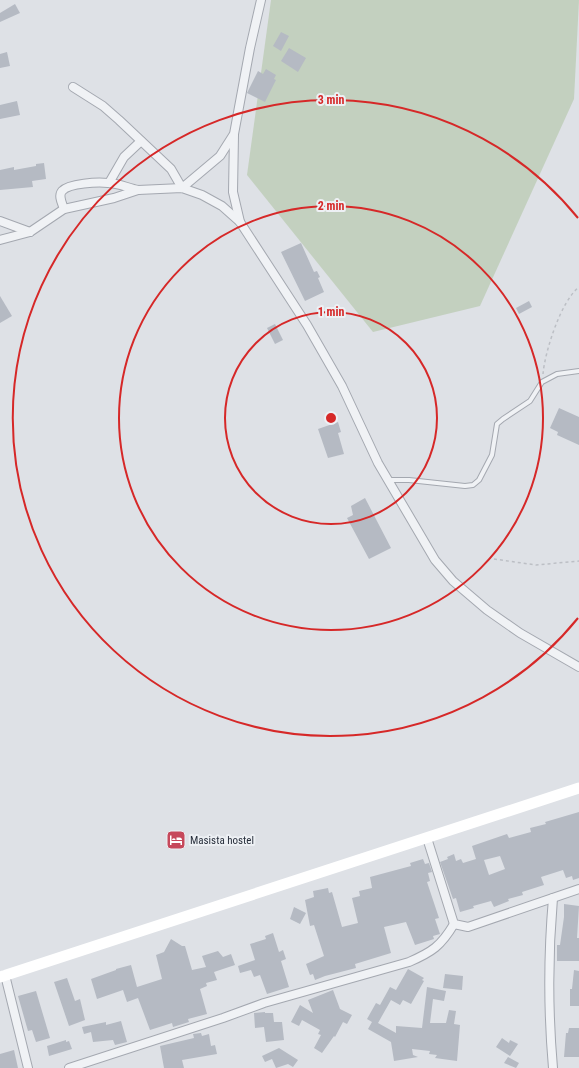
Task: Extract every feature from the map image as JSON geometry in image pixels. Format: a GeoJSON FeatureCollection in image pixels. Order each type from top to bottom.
{"type":"FeatureCollection","features":[{"type":"Feature","properties":{"kind":"main road"},"geometry":{"type":"LineString","coordinates":[[2,976],[108,940],[579,788]]}},
{"type":"Feature","properties":{"kind":"street"},"geometry":{"type":"LineString","coordinates":[[240,222],[233,192],[234,134],[250,48],[261,0]]}},
{"type":"Feature","properties":{"kind":"street"},"geometry":{"type":"LineString","coordinates":[[73,86],[103,106],[171,169],[182,188]]}},
{"type":"Feature","properties":{"kind":"street"},"geometry":{"type":"LineString","coordinates":[[182,188],[220,156],[234,134]]}},
{"type":"Feature","properties":{"kind":"street"},"geometry":{"type":"LineString","coordinates":[[109,183],[124,157],[141,141]]}},
{"type":"Feature","properties":{"kind":"street"},"geometry":{"type":"LineString","coordinates":[[64,208],[60,196],[62,191],[68,187],[88,183],[109,183],[138,190]]}},
{"type":"Feature","properties":{"kind":"street"},"geometry":{"type":"LineString","coordinates":[[0,240],[30,232],[64,208],[114,198],[138,190],[182,188],[202,194],[222,206],[240,222],[292,300],[342,386],[378,463],[435,560],[453,581],[487,610],[520,633],[579,667]]}},
{"type":"Feature","properties":{"kind":"street"},"geometry":{"type":"LineString","coordinates":[[0,221],[30,232]]}},
{"type":"Feature","properties":{"kind":"street"},"geometry":{"type":"LineString","coordinates":[[427,838],[454,924]]}},
{"type":"Feature","properties":{"kind":"street"},"geometry":{"type":"LineString","coordinates":[[454,924],[468,927],[579,889]]}},
{"type":"Feature","properties":{"kind":"street"},"geometry":{"type":"LineString","coordinates":[[553,898],[550,932],[549,976],[553,1068]]}},
{"type":"Feature","properties":{"kind":"street"},"geometry":{"type":"LineString","coordinates":[[69,1068],[224,1018],[264,1003],[409,962],[428,954],[440,945],[454,924]]}},
{"type":"Feature","properties":{"kind":"street"},"geometry":{"type":"LineString","coordinates":[[2,976],[28,1068]]}},
{"type":"Feature","properties":{"kind":"lane"},"geometry":{"type":"LineString","coordinates":[[388,480],[473,485],[479,480],[492,455],[497,424],[513,410],[530,401],[542,382],[557,374],[579,371]]}},
{"type":"Feature","properties":{"kind":"path"},"geometry":{"type":"LineString","coordinates":[[542,382],[543,366],[556,323],[563,309],[579,287]]}},
{"type":"Feature","properties":{"kind":"path"},"geometry":{"type":"LineString","coordinates":[[494,559],[536,565],[579,561]]}},
{"type":"Feature","properties":{"kind":"green space"},"geometry":{"type":"Polygon","coordinates":[[[271,0],[579,0],[574,99],[480,306],[373,332],[247,175],[271,0]]]}},
{"type":"Feature","properties":{"kind":"building"},"geometry":{"type":"Polygon","coordinates":[[[15,4],[20,13],[0,22],[0,13],[15,4]]]}},
{"type":"Feature","properties":{"kind":"building"},"geometry":{"type":"Polygon","coordinates":[[[281,32],[289,36],[281,51],[273,46],[281,32]]]}},
{"type":"Feature","properties":{"kind":"building"},"geometry":{"type":"Polygon","coordinates":[[[289,48],[306,58],[298,72],[281,61],[289,48]]]}},
{"type":"Feature","properties":{"kind":"building"},"geometry":{"type":"Polygon","coordinates":[[[7,52],[10,66],[0,68],[0,54],[7,52]]]}},
{"type":"Feature","properties":{"kind":"building"},"geometry":{"type":"Polygon","coordinates":[[[266,69],[276,75],[274,79],[276,80],[265,102],[247,93],[258,71],[263,74],[266,69]]]}},
{"type":"Feature","properties":{"kind":"building"},"geometry":{"type":"Polygon","coordinates":[[[17,101],[20,115],[0,119],[0,105],[17,101]]]}},
{"type":"Feature","properties":{"kind":"building"},"geometry":{"type":"Polygon","coordinates":[[[44,163],[46,179],[32,181],[33,187],[0,190],[0,170],[14,167],[14,170],[44,163]]]}},
{"type":"Feature","properties":{"kind":"building"},"geometry":{"type":"Polygon","coordinates":[[[301,243],[314,272],[317,271],[320,277],[318,278],[324,292],[305,301],[281,252],[301,243]]]}},
{"type":"Feature","properties":{"kind":"building"},"geometry":{"type":"Polygon","coordinates":[[[0,296],[12,316],[0,323],[0,296]]]}},
{"type":"Feature","properties":{"kind":"building"},"geometry":{"type":"Polygon","coordinates":[[[529,301],[532,307],[519,314],[516,308],[529,301]]]}},
{"type":"Feature","properties":{"kind":"building"},"geometry":{"type":"Polygon","coordinates":[[[275,324],[283,340],[275,344],[267,328],[275,324]]]}},
{"type":"Feature","properties":{"kind":"building"},"geometry":{"type":"Polygon","coordinates":[[[559,408],[579,417],[579,445],[557,435],[558,432],[550,428],[559,408]]]}},
{"type":"Feature","properties":{"kind":"building"},"geometry":{"type":"Polygon","coordinates":[[[338,422],[341,432],[338,433],[344,454],[328,458],[318,429],[338,422]]]}},
{"type":"Feature","properties":{"kind":"building"},"geometry":{"type":"Polygon","coordinates":[[[365,498],[391,548],[369,559],[347,518],[353,515],[351,506],[365,498]]]}},
{"type":"Feature","properties":{"kind":"building"},"geometry":{"type":"Polygon","coordinates":[[[579,812],[579,878],[573,880],[572,876],[566,878],[563,870],[541,877],[544,885],[522,892],[523,895],[508,899],[509,901],[494,907],[491,901],[473,906],[474,908],[460,912],[456,898],[453,899],[440,862],[448,859],[447,857],[454,854],[456,861],[461,859],[463,863],[476,859],[472,846],[507,834],[509,838],[531,832],[530,828],[546,824],[545,822],[579,812]],[[500,856],[484,860],[489,875],[505,869],[500,856]]]}},
{"type":"Feature","properties":{"kind":"building"},"geometry":{"type":"Polygon","coordinates":[[[423,859],[425,864],[429,863],[432,872],[428,873],[430,881],[427,882],[439,918],[435,919],[440,934],[433,936],[434,939],[415,945],[406,922],[384,927],[391,953],[355,964],[356,968],[315,980],[313,974],[310,975],[306,964],[324,956],[314,925],[310,926],[305,900],[314,897],[313,891],[328,888],[329,893],[332,892],[342,927],[358,923],[352,898],[360,896],[359,891],[372,888],[370,877],[411,866],[410,863],[423,859]]]}},
{"type":"Feature","properties":{"kind":"building"},"geometry":{"type":"Polygon","coordinates":[[[564,904],[579,906],[577,938],[579,938],[579,961],[557,961],[557,945],[560,945],[564,917],[564,904]]]}},
{"type":"Feature","properties":{"kind":"building"},"geometry":{"type":"Polygon","coordinates":[[[294,907],[306,913],[300,924],[290,919],[294,907]]]}},
{"type":"Feature","properties":{"kind":"building"},"geometry":{"type":"Polygon","coordinates":[[[273,933],[279,952],[283,950],[286,959],[281,961],[289,987],[267,994],[260,975],[254,977],[251,970],[240,973],[238,966],[255,960],[250,944],[266,939],[265,936],[273,933]]]}},
{"type":"Feature","properties":{"kind":"building"},"geometry":{"type":"Polygon","coordinates":[[[171,939],[182,946],[185,946],[192,970],[206,967],[202,956],[218,951],[223,957],[231,954],[235,965],[214,972],[217,980],[206,983],[207,986],[200,989],[207,1014],[188,1019],[189,1022],[173,1027],[172,1023],[150,1030],[138,998],[127,1002],[123,990],[97,999],[91,979],[116,969],[131,965],[137,987],[162,979],[156,955],[164,952],[171,939]]]}},
{"type":"Feature","properties":{"kind":"building"},"geometry":{"type":"Polygon","coordinates":[[[408,969],[424,978],[422,980],[424,981],[411,1004],[403,1000],[400,1005],[391,1000],[378,1023],[396,1033],[396,1026],[422,1028],[427,987],[446,991],[444,1001],[433,999],[430,1023],[446,1023],[449,1010],[456,1011],[454,1024],[460,1025],[457,1061],[435,1058],[437,1055],[429,1054],[430,1051],[412,1049],[413,1055],[418,1057],[394,1061],[391,1042],[368,1029],[372,1022],[367,1019],[376,1003],[380,1005],[390,987],[396,990],[408,969]]]}},
{"type":"Feature","properties":{"kind":"building"},"geometry":{"type":"Polygon","coordinates":[[[574,970],[579,971],[579,1006],[570,1006],[570,989],[572,989],[574,970]]]}},
{"type":"Feature","properties":{"kind":"building"},"geometry":{"type":"Polygon","coordinates":[[[445,974],[463,976],[462,990],[443,988],[445,974]]]}},
{"type":"Feature","properties":{"kind":"building"},"geometry":{"type":"Polygon","coordinates":[[[67,978],[75,1001],[80,999],[85,1020],[69,1026],[54,982],[67,978]]]}},
{"type":"Feature","properties":{"kind":"building"},"geometry":{"type":"Polygon","coordinates":[[[333,990],[340,1009],[352,1015],[347,1024],[343,1022],[335,1037],[334,1036],[322,1053],[314,1048],[321,1035],[318,1034],[320,1030],[302,1020],[299,1026],[291,1022],[300,1005],[313,1013],[308,1000],[333,990]]]}},
{"type":"Feature","properties":{"kind":"building"},"geometry":{"type":"Polygon","coordinates":[[[36,991],[50,1038],[36,1042],[32,1030],[28,1031],[18,996],[36,991]]]}},
{"type":"Feature","properties":{"kind":"building"},"geometry":{"type":"Polygon","coordinates":[[[254,1013],[273,1013],[274,1022],[282,1022],[284,1040],[266,1042],[264,1027],[255,1028],[254,1013]]]}},
{"type":"Feature","properties":{"kind":"building"},"geometry":{"type":"Polygon","coordinates":[[[121,1021],[127,1042],[115,1045],[113,1040],[93,1042],[91,1032],[84,1034],[82,1027],[106,1022],[106,1025],[121,1021]]]}},
{"type":"Feature","properties":{"kind":"building"},"geometry":{"type":"Polygon","coordinates":[[[569,1028],[579,1028],[579,1057],[564,1057],[566,1033],[568,1033],[569,1028]]]}},
{"type":"Feature","properties":{"kind":"building"},"geometry":{"type":"Polygon","coordinates":[[[201,1033],[202,1036],[209,1034],[211,1046],[215,1045],[217,1054],[182,1060],[184,1068],[164,1068],[160,1046],[194,1038],[193,1034],[201,1033]]]}},
{"type":"Feature","properties":{"kind":"building"},"geometry":{"type":"Polygon","coordinates":[[[502,1038],[509,1043],[510,1040],[518,1044],[510,1056],[496,1047],[502,1038]]]}},
{"type":"Feature","properties":{"kind":"building"},"geometry":{"type":"Polygon","coordinates":[[[66,1040],[66,1042],[69,1041],[72,1049],[49,1056],[47,1046],[66,1040]]]}},
{"type":"Feature","properties":{"kind":"building"},"geometry":{"type":"Polygon","coordinates":[[[279,1048],[298,1060],[293,1067],[288,1064],[276,1068],[272,1059],[265,1062],[262,1056],[279,1048]]]}},
{"type":"Feature","properties":{"kind":"building"},"geometry":{"type":"Polygon","coordinates":[[[14,1050],[18,1068],[0,1068],[0,1054],[14,1050]]]}},
{"type":"Feature","properties":{"kind":"building"},"geometry":{"type":"Polygon","coordinates":[[[508,1057],[519,1063],[516,1068],[504,1063],[508,1057]]]}},
{"type":"Feature","properties":{"kind":"place","name":"Masista hostel"},"geometry":{"type":"Point","coordinates":[176,840]}}]}
